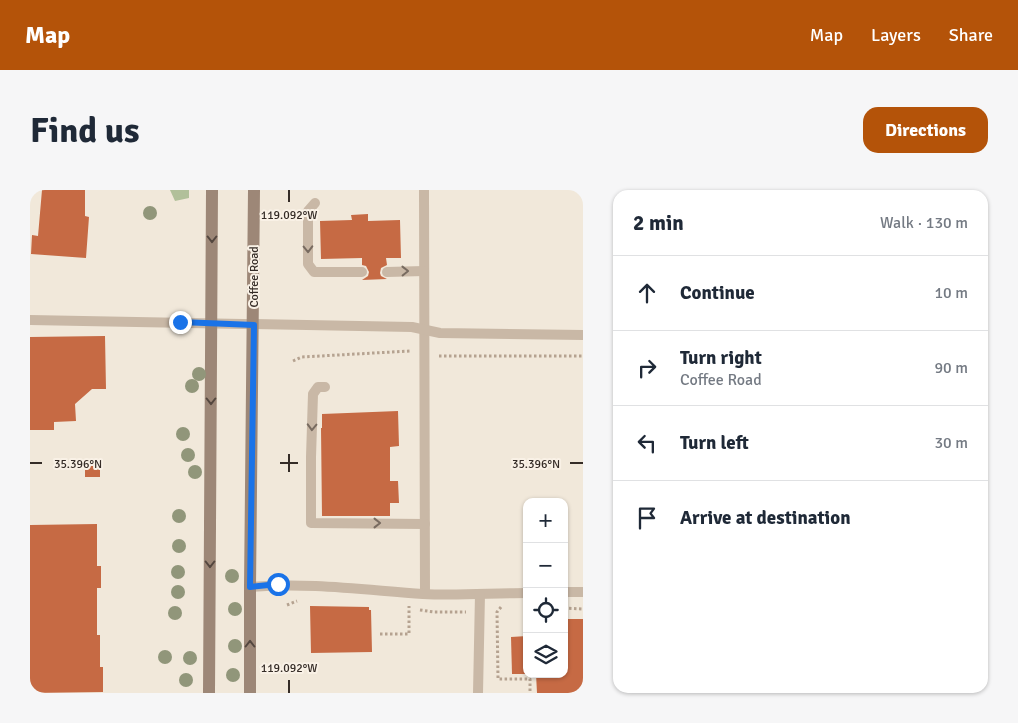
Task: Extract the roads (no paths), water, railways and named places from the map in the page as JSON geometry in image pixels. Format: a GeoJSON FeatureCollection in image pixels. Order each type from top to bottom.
{"type":"FeatureCollection","features":[{"type":"Feature","properties":{"kind":"main road"},"geometry":{"type":"LineString","coordinates":[[209,693],[212,190]]}},
{"type":"Feature","properties":{"kind":"main road","name":"Coffee Road"},"geometry":{"type":"LineString","coordinates":[[250,693],[254,190]]}},
{"type":"Feature","properties":{"kind":"lane"},"geometry":{"type":"LineString","coordinates":[[424,190],[426,594]]}},
{"type":"Feature","properties":{"kind":"lane"},"geometry":{"type":"LineString","coordinates":[[315,203],[308,211],[308,264],[314,272],[362,272]]}},
{"type":"Feature","properties":{"kind":"lane"},"geometry":{"type":"LineString","coordinates":[[387,272],[424,271]]}},
{"type":"Feature","properties":{"kind":"lane"},"geometry":{"type":"LineString","coordinates":[[30,320],[412,327],[440,333],[583,335]]}},
{"type":"Feature","properties":{"kind":"lane"},"geometry":{"type":"LineString","coordinates":[[325,387],[318,387],[313,394],[310,457],[311,523],[425,524]]}},
{"type":"Feature","properties":{"kind":"lane"},"geometry":{"type":"LineString","coordinates":[[250,587],[278,584],[426,594],[523,593]]}},
{"type":"Feature","properties":{"kind":"lane"},"geometry":{"type":"LineString","coordinates":[[568,592],[583,592]]}},
{"type":"Feature","properties":{"kind":"lane"},"geometry":{"type":"LineString","coordinates":[[478,693],[480,594]]}}]}
